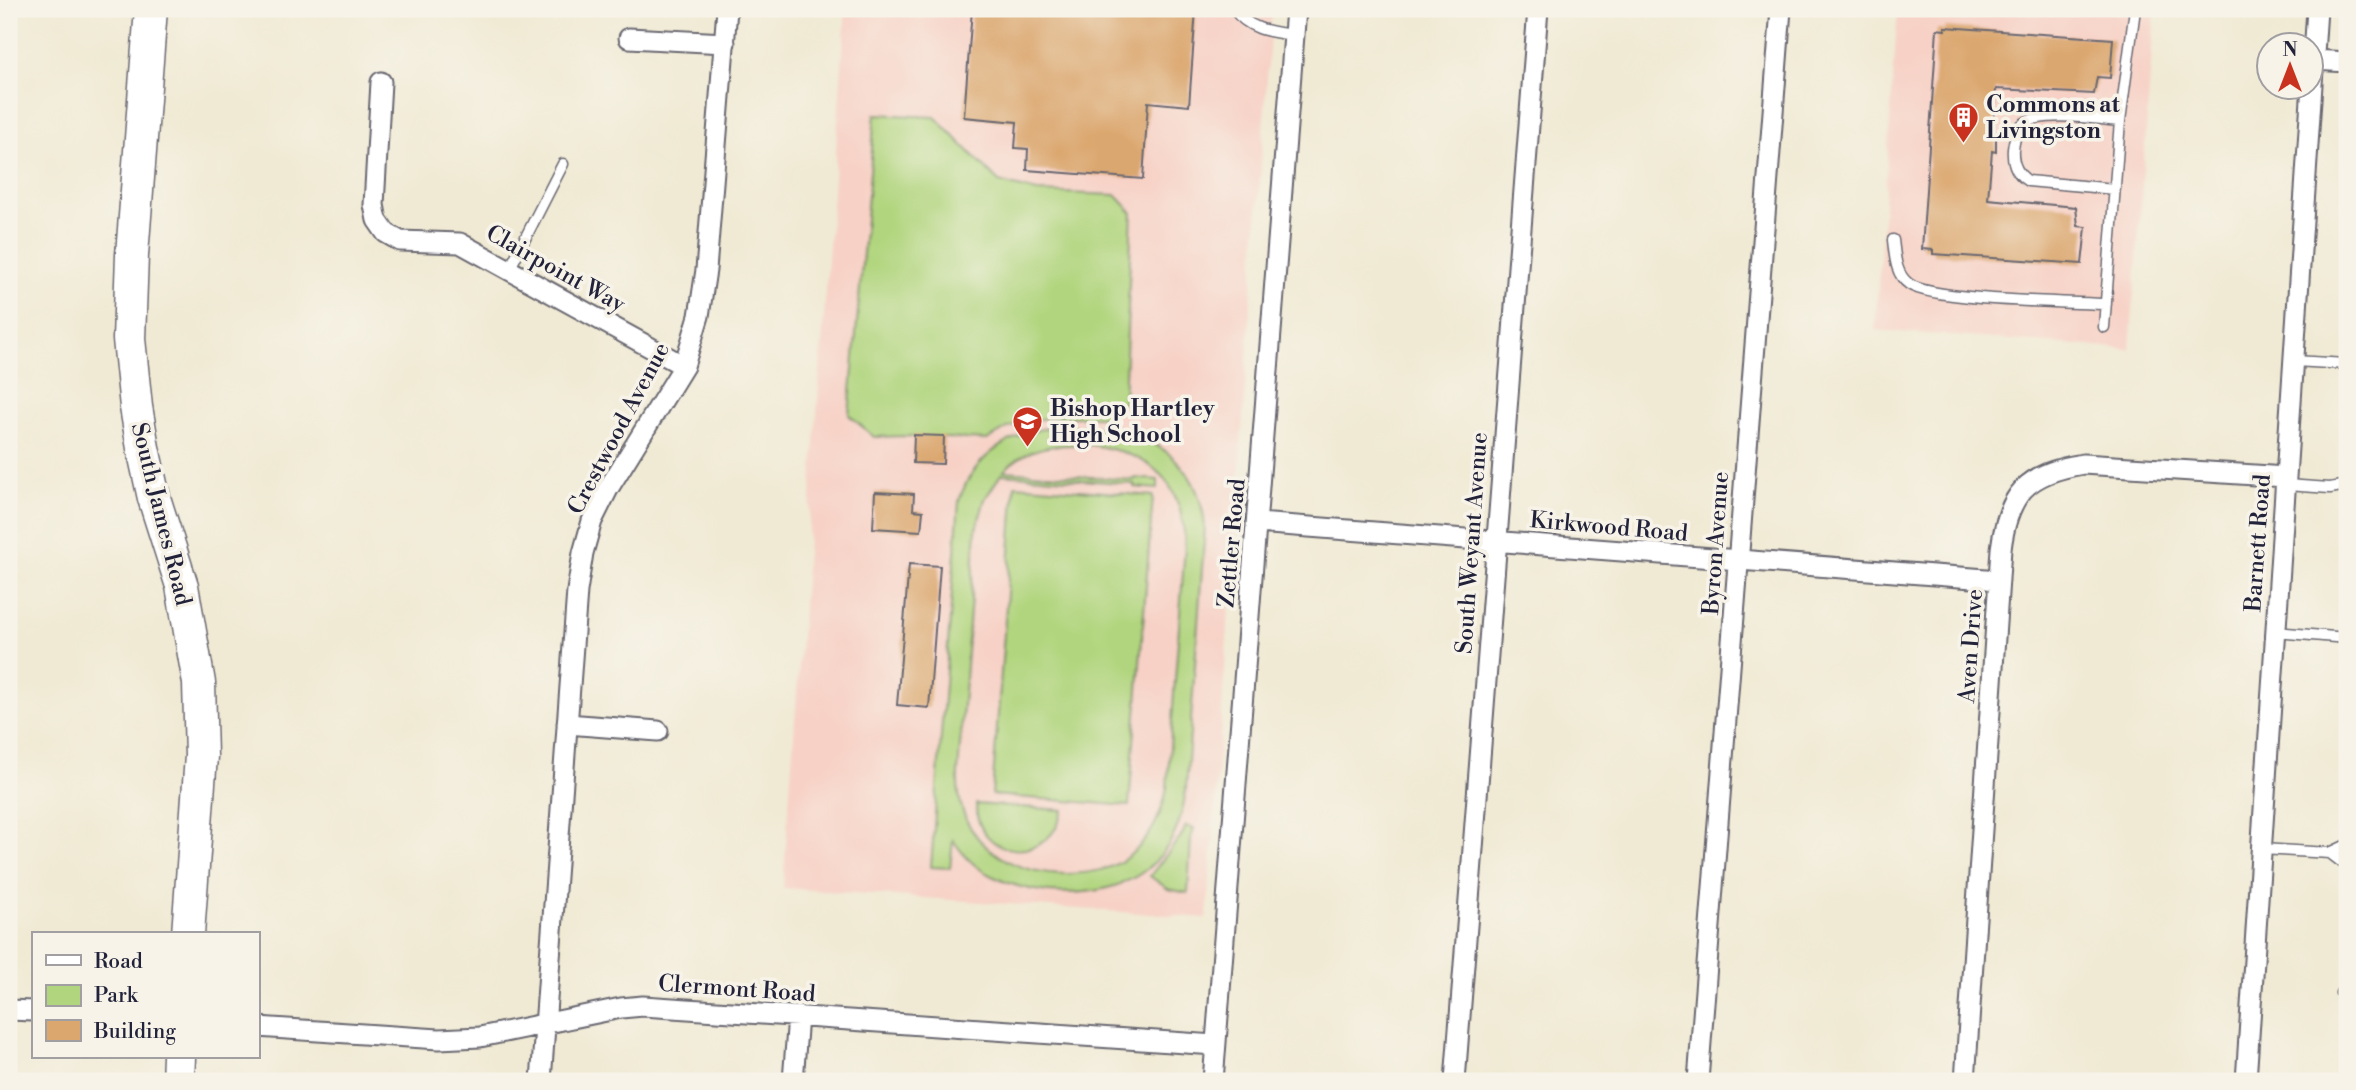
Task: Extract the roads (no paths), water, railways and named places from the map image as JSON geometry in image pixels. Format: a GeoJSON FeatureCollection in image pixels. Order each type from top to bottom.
{"type":"FeatureCollection","features":[{"type":"Feature","properties":{"kind":"main road","name":"South James Road"},"geometry":{"type":"LineString","coordinates":[[152,9],[132,255],[129,339],[143,448],[154,498],[182,586],[199,683],[201,756],[188,932]]}},
{"type":"Feature","properties":{"kind":"main road"},"geometry":{"type":"LineString","coordinates":[[178,1081],[179,1058]]}},
{"type":"Feature","properties":{"kind":"street","name":"Crestwood Avenue"},"geometry":{"type":"LineString","coordinates":[[541,1081],[577,591],[583,553],[592,521],[608,489],[684,366],[699,316],[706,271],[727,9]]}},
{"type":"Feature","properties":{"kind":"street","name":"Zettler Road"},"geometry":{"type":"LineString","coordinates":[[1213,1081],[1296,9]]}},
{"type":"Feature","properties":{"kind":"street","name":"South Weyant Avenue"},"geometry":{"type":"LineString","coordinates":[[1455,1081],[1538,9]]}},
{"type":"Feature","properties":{"kind":"street","name":"Byron Avenue"},"geometry":{"type":"LineString","coordinates":[[1698,1081],[1781,9]]}},
{"type":"Feature","properties":{"kind":"street","name":"Barnett Road"},"geometry":{"type":"LineString","coordinates":[[2316,32],[2317,9]]}},
{"type":"Feature","properties":{"kind":"street"},"geometry":{"type":"LineString","coordinates":[[629,38],[725,43]]}},
{"type":"Feature","properties":{"kind":"street"},"geometry":{"type":"LineString","coordinates":[[2324,61],[2347,62]]}},
{"type":"Feature","properties":{"kind":"street","name":"Clairpoint Way"},"geometry":{"type":"LineString","coordinates":[[381,82],[374,205],[377,220],[386,233],[400,241],[460,243],[684,366]]}},
{"type":"Feature","properties":{"kind":"street","name":"Barnett Road"},"geometry":{"type":"LineString","coordinates":[[2246,1081],[2311,102]]}},
{"type":"Feature","properties":{"kind":"street","name":"Aven Drive"},"geometry":{"type":"LineString","coordinates":[[1965,1081],[1999,580],[2004,526],[2010,506],[2023,489],[2041,475],[2061,467],[2083,464],[2286,481]]}},
{"type":"Feature","properties":{"kind":"street","name":"Kirkwood Road"},"geometry":{"type":"LineString","coordinates":[[1257,523],[1999,580]]}},
{"type":"Feature","properties":{"kind":"street"},"geometry":{"type":"LineString","coordinates":[[567,724],[657,731]]}},
{"type":"Feature","properties":{"kind":"street","name":"Clermont Road"},"geometry":{"type":"LineString","coordinates":[[259,1027],[439,1039],[480,1037],[621,1008],[643,1006],[1216,1045]]}},
{"type":"Feature","properties":{"kind":"street"},"geometry":{"type":"LineString","coordinates":[[9,1010],[32,1012]]}},
{"type":"Feature","properties":{"kind":"street"},"geometry":{"type":"LineString","coordinates":[[793,1081],[798,1016]]}},
{"type":"Feature","properties":{"kind":"lane"},"geometry":{"type":"LineString","coordinates":[[1234,9],[1238,16],[1264,30],[1294,35]]}},
{"type":"Feature","properties":{"kind":"lane"},"geometry":{"type":"LineString","coordinates":[[2104,327],[2120,121],[2135,9]]}},
{"type":"Feature","properties":{"kind":"lane"},"geometry":{"type":"LineString","coordinates":[[2115,189],[2028,181],[2020,175],[2012,155],[2013,143],[2023,124],[2038,119],[2070,117],[2120,121]]}},
{"type":"Feature","properties":{"kind":"lane"},"geometry":{"type":"LineString","coordinates":[[509,270],[563,164]]}},
{"type":"Feature","properties":{"kind":"lane"},"geometry":{"type":"LineString","coordinates":[[1893,240],[1897,268],[1909,284],[1936,294],[2106,304]]}},
{"type":"Feature","properties":{"kind":"lane"},"geometry":{"type":"LineString","coordinates":[[2294,361],[2347,364]]}},
{"type":"Feature","properties":{"kind":"lane"},"geometry":{"type":"LineString","coordinates":[[2286,481],[2330,488],[2347,485]]}},
{"type":"Feature","properties":{"kind":"lane"},"geometry":{"type":"LineString","coordinates":[[2276,632],[2347,638]]}},
{"type":"Feature","properties":{"kind":"lane"},"geometry":{"type":"LineString","coordinates":[[2261,849],[2330,853],[2347,845]]}},
{"type":"Feature","properties":{"kind":"lane"},"geometry":{"type":"LineString","coordinates":[[2330,853],[2347,866]]}},
{"type":"Feature","properties":{"kind":"place","name":"Commons at Livingston"},"geometry":{"type":"Point","coordinates":[1963,144]}},
{"type":"Feature","properties":{"kind":"place","name":"Bishop Hartley High School"},"geometry":{"type":"Point","coordinates":[1027,448]}}]}
